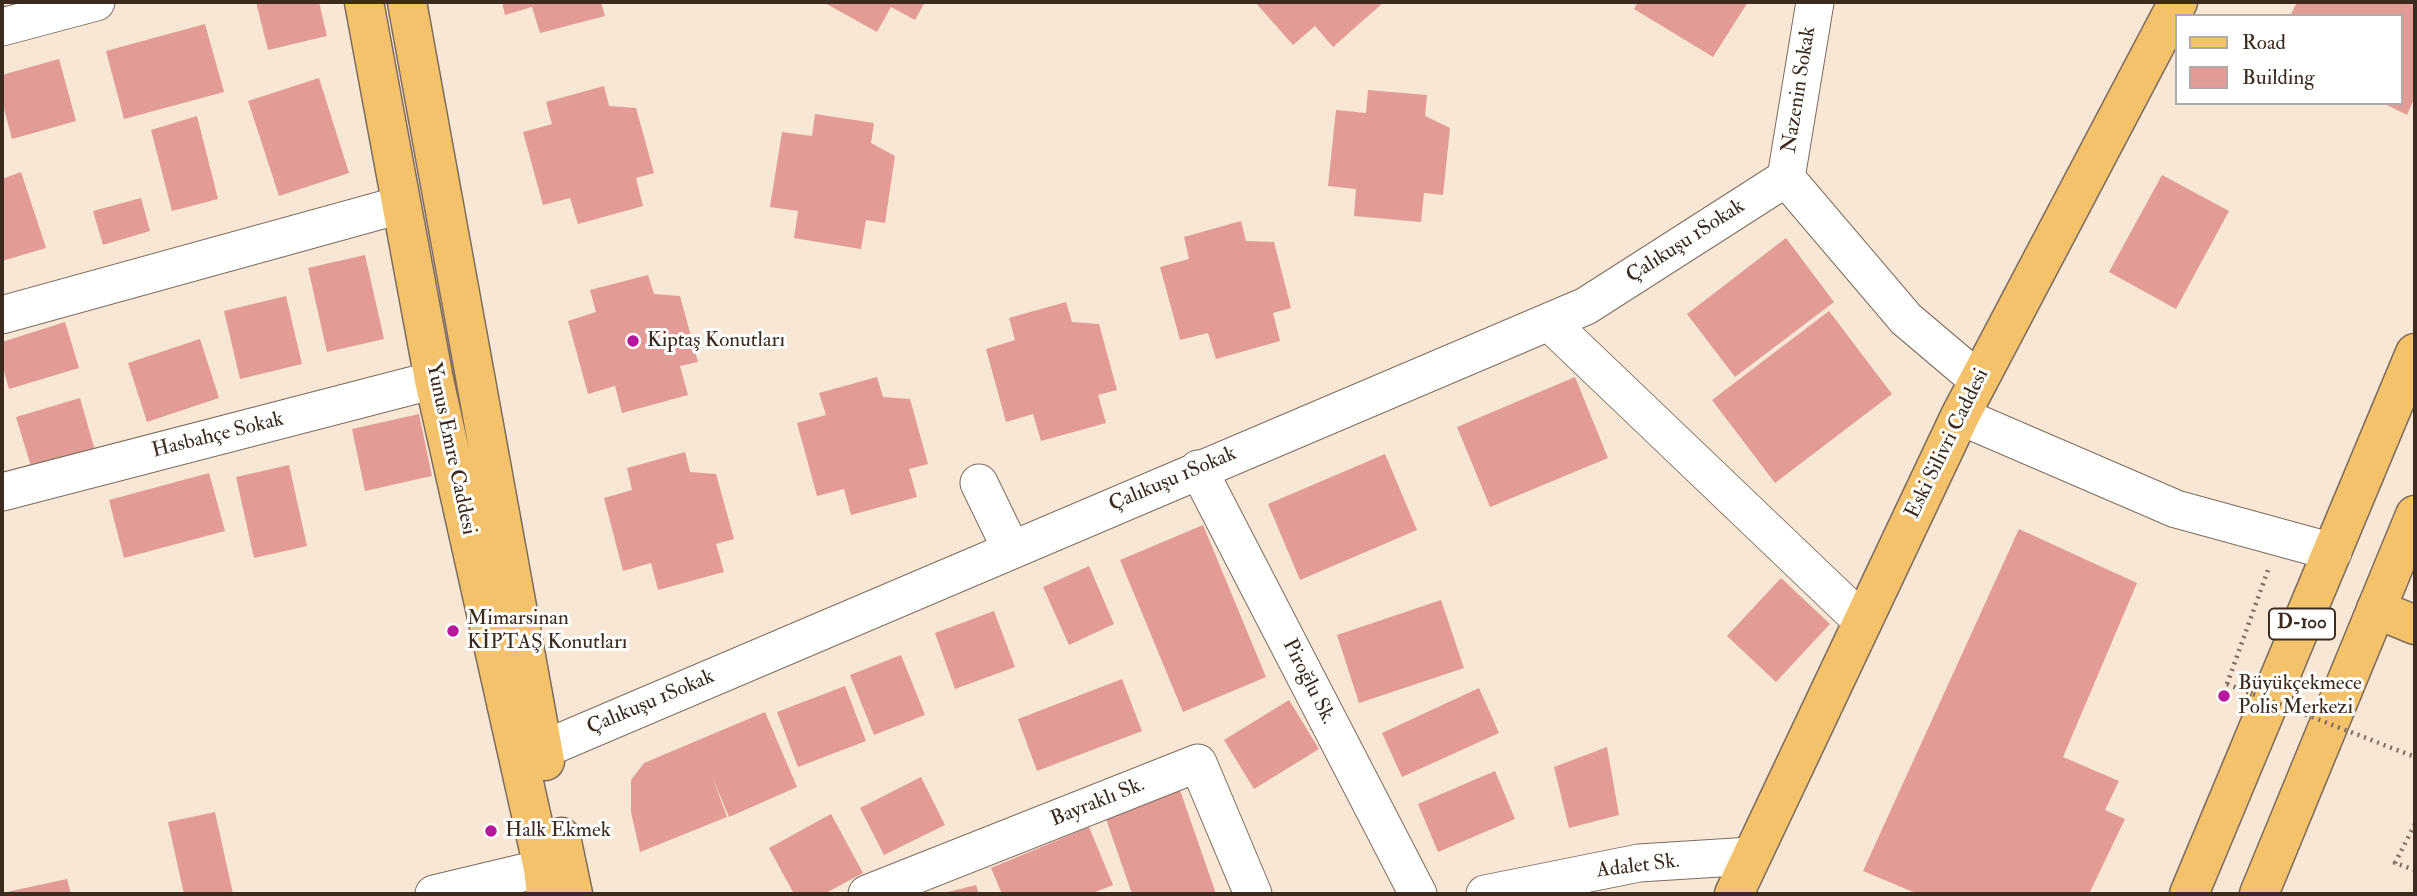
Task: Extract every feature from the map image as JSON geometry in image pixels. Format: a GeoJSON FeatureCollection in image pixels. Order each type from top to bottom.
{"type":"FeatureCollection","features":[{"type":"Feature","properties":{"kind":"main road","name":"Yunus Emre Caddesi"},"geometry":{"type":"LineString","coordinates":[[364,2],[434,380],[544,881]]}},
{"type":"Feature","properties":{"kind":"main road"},"geometry":{"type":"LineString","coordinates":[[407,2],[542,750],[573,894]]}},
{"type":"Feature","properties":{"kind":"main road","name":"Eski Silivri Caddesi"},"geometry":{"type":"LineString","coordinates":[[1734,894],[1960,416],[2178,2]]}},
{"type":"Feature","properties":{"kind":"main road","name":"D-100"},"geometry":{"type":"LineString","coordinates":[[2189,894],[2415,354]]}},
{"type":"Feature","properties":{"kind":"main road","name":"D-100"},"geometry":{"type":"LineString","coordinates":[[2259,894],[2415,515]]}},
{"type":"Feature","properties":{"kind":"main road"},"geometry":{"type":"LineString","coordinates":[[2376,609],[2415,625]]}},
{"type":"Feature","properties":{"kind":"street"},"geometry":{"type":"LineString","coordinates":[[2,27],[96,2]]}},
{"type":"Feature","properties":{"kind":"street","name":"Nazenin Sokak"},"geometry":{"type":"LineString","coordinates":[[1786,178],[1815,2]]}},
{"type":"Feature","properties":{"kind":"street"},"geometry":{"type":"LineString","coordinates":[[1786,178],[1906,319],[1978,380]]}},
{"type":"Feature","properties":{"kind":"street","name":"Çalıkuşu 1Sokak"},"geometry":{"type":"LineString","coordinates":[[542,750],[1586,306],[1786,178]]}},
{"type":"Feature","properties":{"kind":"street"},"geometry":{"type":"LineString","coordinates":[[2,314],[400,205]]}},
{"type":"Feature","properties":{"kind":"street"},"geometry":{"type":"LineString","coordinates":[[1549,322],[1863,622]]}},
{"type":"Feature","properties":{"kind":"street","name":"Hasbahçe Sokak"},"geometry":{"type":"LineString","coordinates":[[2,492],[434,380]]}},
{"type":"Feature","properties":{"kind":"street"},"geometry":{"type":"LineString","coordinates":[[1960,416],[2176,509],[2333,552]]}},
{"type":"Feature","properties":{"kind":"street","name":"Piroğlu Sk."},"geometry":{"type":"LineString","coordinates":[[1198,469],[1418,894]]}},
{"type":"Feature","properties":{"kind":"street"},"geometry":{"type":"LineString","coordinates":[[979,483],[1011,550]]}},
{"type":"Feature","properties":{"kind":"street","name":"Bayraklı Sk."},"geometry":{"type":"LineString","coordinates":[[867,894],[1198,763],[1253,894]]}},
{"type":"Feature","properties":{"kind":"street","name":"Adalet Sk."},"geometry":{"type":"LineString","coordinates":[[1485,894],[1639,863],[1751,856]]}},
{"type":"Feature","properties":{"kind":"street"},"geometry":{"type":"LineString","coordinates":[[434,894],[544,881]]}},
{"type":"Feature","properties":{"kind":"path"},"geometry":{"type":"LineString","coordinates":[[2254,609],[2227,684],[2415,757]]}},
{"type":"Feature","properties":{"kind":"path"},"geometry":{"type":"LineString","coordinates":[[2415,824],[2395,863],[2415,870]]}},
{"type":"Feature","properties":{"kind":"building"},"geometry":{"type":"Polygon","coordinates":[[[256,2],[319,2],[327,36],[268,50],[256,2]]]}},
{"type":"Feature","properties":{"kind":"building"},"geometry":{"type":"Polygon","coordinates":[[[502,2],[601,2],[605,16],[540,33],[532,7],[505,15],[502,2]]]}},
{"type":"Feature","properties":{"kind":"building"},"geometry":{"type":"Polygon","coordinates":[[[823,2],[925,2],[915,20],[891,7],[877,32],[823,2]]]}},
{"type":"Feature","properties":{"kind":"building"},"geometry":{"type":"Polygon","coordinates":[[[1255,2],[1384,2],[1333,47],[1315,26],[1293,45],[1255,2]]]}},
{"type":"Feature","properties":{"kind":"building"},"geometry":{"type":"Polygon","coordinates":[[[1638,2],[1748,2],[1713,57],[1634,9],[1638,2]]]}},
{"type":"Feature","properties":{"kind":"building"},"geometry":{"type":"Polygon","coordinates":[[[2297,2],[2415,2],[2415,97],[2407,115],[2387,105],[2403,105],[2403,14],[2291,14],[2297,2]]]}},
{"type":"Feature","properties":{"kind":"building"},"geometry":{"type":"Polygon","coordinates":[[[205,24],[224,92],[124,119],[106,51],[205,24]]]}},
{"type":"Feature","properties":{"kind":"building"},"geometry":{"type":"Polygon","coordinates":[[[59,59],[76,121],[12,139],[2,101],[2,75],[59,59]]]}},
{"type":"Feature","properties":{"kind":"building"},"geometry":{"type":"Polygon","coordinates":[[[319,78],[349,173],[279,196],[248,101],[319,78]]]}},
{"type":"Feature","properties":{"kind":"building"},"geometry":{"type":"Polygon","coordinates":[[[604,86],[609,106],[636,108],[654,173],[636,178],[643,206],[578,224],[570,198],[543,205],[523,132],[552,124],[546,102],[604,86]]]}},
{"type":"Feature","properties":{"kind":"building"},"geometry":{"type":"Polygon","coordinates":[[[1368,90],[1427,95],[1425,116],[1450,128],[1443,195],[1424,193],[1421,222],[1354,216],[1356,189],[1328,186],[1336,110],[1366,113],[1368,90]]]}},
{"type":"Feature","properties":{"kind":"building"},"geometry":{"type":"Polygon","coordinates":[[[815,114],[874,123],[871,143],[895,156],[885,223],[866,220],[861,249],[794,238],[798,211],[770,207],[782,132],[812,136],[815,114]]]}},
{"type":"Feature","properties":{"kind":"building"},"geometry":{"type":"Polygon","coordinates":[[[197,116],[218,199],[172,211],[151,130],[197,116]]]}},
{"type":"Feature","properties":{"kind":"building"},"geometry":{"type":"Polygon","coordinates":[[[21,172],[46,248],[2,261],[2,179],[21,172]]]}},
{"type":"Feature","properties":{"kind":"building"},"geometry":{"type":"Polygon","coordinates":[[[2162,175],[2229,211],[2176,309],[2109,272],[2162,175]]]}},
{"type":"Feature","properties":{"kind":"building"},"geometry":{"type":"Polygon","coordinates":[[[141,198],[150,231],[103,245],[93,211],[141,198]]]}},
{"type":"Feature","properties":{"kind":"building"},"geometry":{"type":"Polygon","coordinates":[[[1241,221],[1246,241],[1274,242],[1291,308],[1273,313],[1280,341],[1216,359],[1208,333],[1180,340],[1160,267],[1189,259],[1184,237],[1241,221]]]}},
{"type":"Feature","properties":{"kind":"building"},"geometry":{"type":"Polygon","coordinates":[[[1786,238],[1834,302],[1735,377],[1687,314],[1786,238]]]}},
{"type":"Feature","properties":{"kind":"building"},"geometry":{"type":"Polygon","coordinates":[[[365,255],[384,339],[327,352],[308,268],[365,255]]]}},
{"type":"Feature","properties":{"kind":"building","name":"Kiptaş Konutları"},"geometry":{"type":"Polygon","coordinates":[[[648,275],[654,294],[680,296],[698,362],[680,366],[688,395],[622,413],[615,386],[588,394],[568,321],[596,312],[590,290],[648,275]]]}},
{"type":"Feature","properties":{"kind":"building"},"geometry":{"type":"Polygon","coordinates":[[[286,296],[302,364],[240,379],[224,311],[286,296]]]}},
{"type":"Feature","properties":{"kind":"building"},"geometry":{"type":"Polygon","coordinates":[[[1066,302],[1072,322],[1099,324],[1117,390],[1098,395],[1106,423],[1041,441],[1033,414],[1006,422],[986,349],[1015,340],[1009,318],[1066,302]]]}},
{"type":"Feature","properties":{"kind":"building"},"geometry":{"type":"Polygon","coordinates":[[[1829,311],[1892,394],[1775,483],[1712,400],[1829,311]]]}},
{"type":"Feature","properties":{"kind":"building"},"geometry":{"type":"Polygon","coordinates":[[[65,322],[79,368],[9,389],[2,364],[2,342],[65,322]]]}},
{"type":"Feature","properties":{"kind":"building"},"geometry":{"type":"Polygon","coordinates":[[[200,339],[219,398],[147,422],[128,363],[200,339]]]}},
{"type":"Feature","properties":{"kind":"building"},"geometry":{"type":"Polygon","coordinates":[[[877,377],[883,397],[910,399],[928,464],[909,469],[917,497],[851,515],[844,489],[817,496],[797,423],[826,415],[819,393],[877,377]]]}},
{"type":"Feature","properties":{"kind":"building"},"geometry":{"type":"Polygon","coordinates":[[[1575,377],[1608,458],[1490,507],[1457,427],[1575,377]]]}},
{"type":"Feature","properties":{"kind":"building"},"geometry":{"type":"Polygon","coordinates":[[[80,398],[96,454],[33,473],[16,417],[80,398]]]}},
{"type":"Feature","properties":{"kind":"building"},"geometry":{"type":"Polygon","coordinates":[[[419,414],[432,476],[365,491],[352,429],[419,414]]]}},
{"type":"Feature","properties":{"kind":"building"},"geometry":{"type":"Polygon","coordinates":[[[685,452],[690,472],[716,474],[734,539],[716,544],[724,572],[658,590],[651,563],[623,571],[604,498],[632,490],[627,468],[685,452]]]}},
{"type":"Feature","properties":{"kind":"building"},"geometry":{"type":"Polygon","coordinates":[[[1385,454],[1417,530],[1300,580],[1268,504],[1385,454]]]}},
{"type":"Feature","properties":{"kind":"building"},"geometry":{"type":"Polygon","coordinates":[[[289,465],[307,546],[254,558],[236,477],[289,465]]]}},
{"type":"Feature","properties":{"kind":"building"},"geometry":{"type":"Polygon","coordinates":[[[209,473],[225,531],[124,558],[109,500],[209,473]]]}},
{"type":"Feature","properties":{"kind":"building"},"geometry":{"type":"Polygon","coordinates":[[[1203,525],[1266,677],[1183,712],[1120,560],[1203,525]]]}},
{"type":"Feature","properties":{"kind":"building"},"geometry":{"type":"Polygon","coordinates":[[[2019,529],[2137,583],[2063,757],[2119,781],[2105,810],[2125,819],[2089,894],[1918,894],[1863,871],[2019,529]]]}},
{"type":"Feature","properties":{"kind":"building"},"geometry":{"type":"Polygon","coordinates":[[[1089,566],[1114,624],[1069,645],[1043,587],[1089,566]]]}},
{"type":"Feature","properties":{"kind":"building"},"geometry":{"type":"Polygon","coordinates":[[[1781,578],[1830,624],[1776,682],[1727,636],[1781,578]]]}},
{"type":"Feature","properties":{"kind":"building"},"geometry":{"type":"Polygon","coordinates":[[[1441,600],[1464,668],[1359,703],[1337,635],[1441,600]]]}},
{"type":"Feature","properties":{"kind":"building"},"geometry":{"type":"Polygon","coordinates":[[[994,611],[1015,667],[955,689],[935,633],[994,611]]]}},
{"type":"Feature","properties":{"kind":"building"},"geometry":{"type":"Polygon","coordinates":[[[901,655],[925,715],[874,735],[850,675],[901,655]]]}},
{"type":"Feature","properties":{"kind":"building"},"geometry":{"type":"Polygon","coordinates":[[[1122,679],[1142,731],[1037,771],[1018,719],[1122,679]]]}},
{"type":"Feature","properties":{"kind":"building"},"geometry":{"type":"Polygon","coordinates":[[[845,686],[866,741],[798,767],[777,712],[845,686]]]}},
{"type":"Feature","properties":{"kind":"building"},"geometry":{"type":"Polygon","coordinates":[[[1479,688],[1499,733],[1402,777],[1382,733],[1479,688]]]}},
{"type":"Feature","properties":{"kind":"building"},"geometry":{"type":"Polygon","coordinates":[[[1289,700],[1319,749],[1254,789],[1224,740],[1289,700]]]}},
{"type":"Feature","properties":{"kind":"building"},"geometry":{"type":"Polygon","coordinates":[[[765,712],[797,787],[729,817],[713,779],[727,817],[640,852],[631,812],[631,780],[644,763],[765,712]]]}},
{"type":"Feature","properties":{"kind":"building"},"geometry":{"type":"Polygon","coordinates":[[[1607,747],[1619,815],[1569,828],[1554,767],[1607,747]]]}},
{"type":"Feature","properties":{"kind":"building"},"geometry":{"type":"Polygon","coordinates":[[[1495,771],[1515,819],[1438,852],[1418,804],[1495,771]]]}},
{"type":"Feature","properties":{"kind":"building"},"geometry":{"type":"Polygon","coordinates":[[[921,777],[945,825],[884,855],[860,808],[921,777]]]}},
{"type":"Feature","properties":{"kind":"building"},"geometry":{"type":"Polygon","coordinates":[[[1180,790],[1216,894],[1132,894],[1105,816],[1180,790]]]}},
{"type":"Feature","properties":{"kind":"building"},"geometry":{"type":"Polygon","coordinates":[[[215,812],[233,894],[184,894],[168,822],[215,812]]]}},
{"type":"Feature","properties":{"kind":"building"},"geometry":{"type":"Polygon","coordinates":[[[831,814],[863,873],[824,894],[794,894],[769,848],[831,814]]]}},
{"type":"Feature","properties":{"kind":"building"},"geometry":{"type":"Polygon","coordinates":[[[1089,827],[1113,885],[1090,894],[1002,894],[991,868],[1089,827]]]}},
{"type":"Feature","properties":{"kind":"building"},"geometry":{"type":"Polygon","coordinates":[[[67,879],[71,894],[2,894],[2,893],[67,879]]]}},
{"type":"Feature","properties":{"kind":"building"},"geometry":{"type":"Polygon","coordinates":[[[976,885],[979,894],[944,894],[944,893],[976,885]]]}},
{"type":"Feature","properties":{"kind":"place","name":"Kiptaş Konutları"},"geometry":{"type":"Point","coordinates":[633,341]}},
{"type":"Feature","properties":{"kind":"place","name":"Mimarsinan KİPTAŞ Konutları"},"geometry":{"type":"Point","coordinates":[453,631]}},
{"type":"Feature","properties":{"kind":"place","name":"Büyükçekmece Polis Merkezi"},"geometry":{"type":"Point","coordinates":[2224,696]}},
{"type":"Feature","properties":{"kind":"place","name":"Halk Ekmek"},"geometry":{"type":"Point","coordinates":[491,831]}}]}
